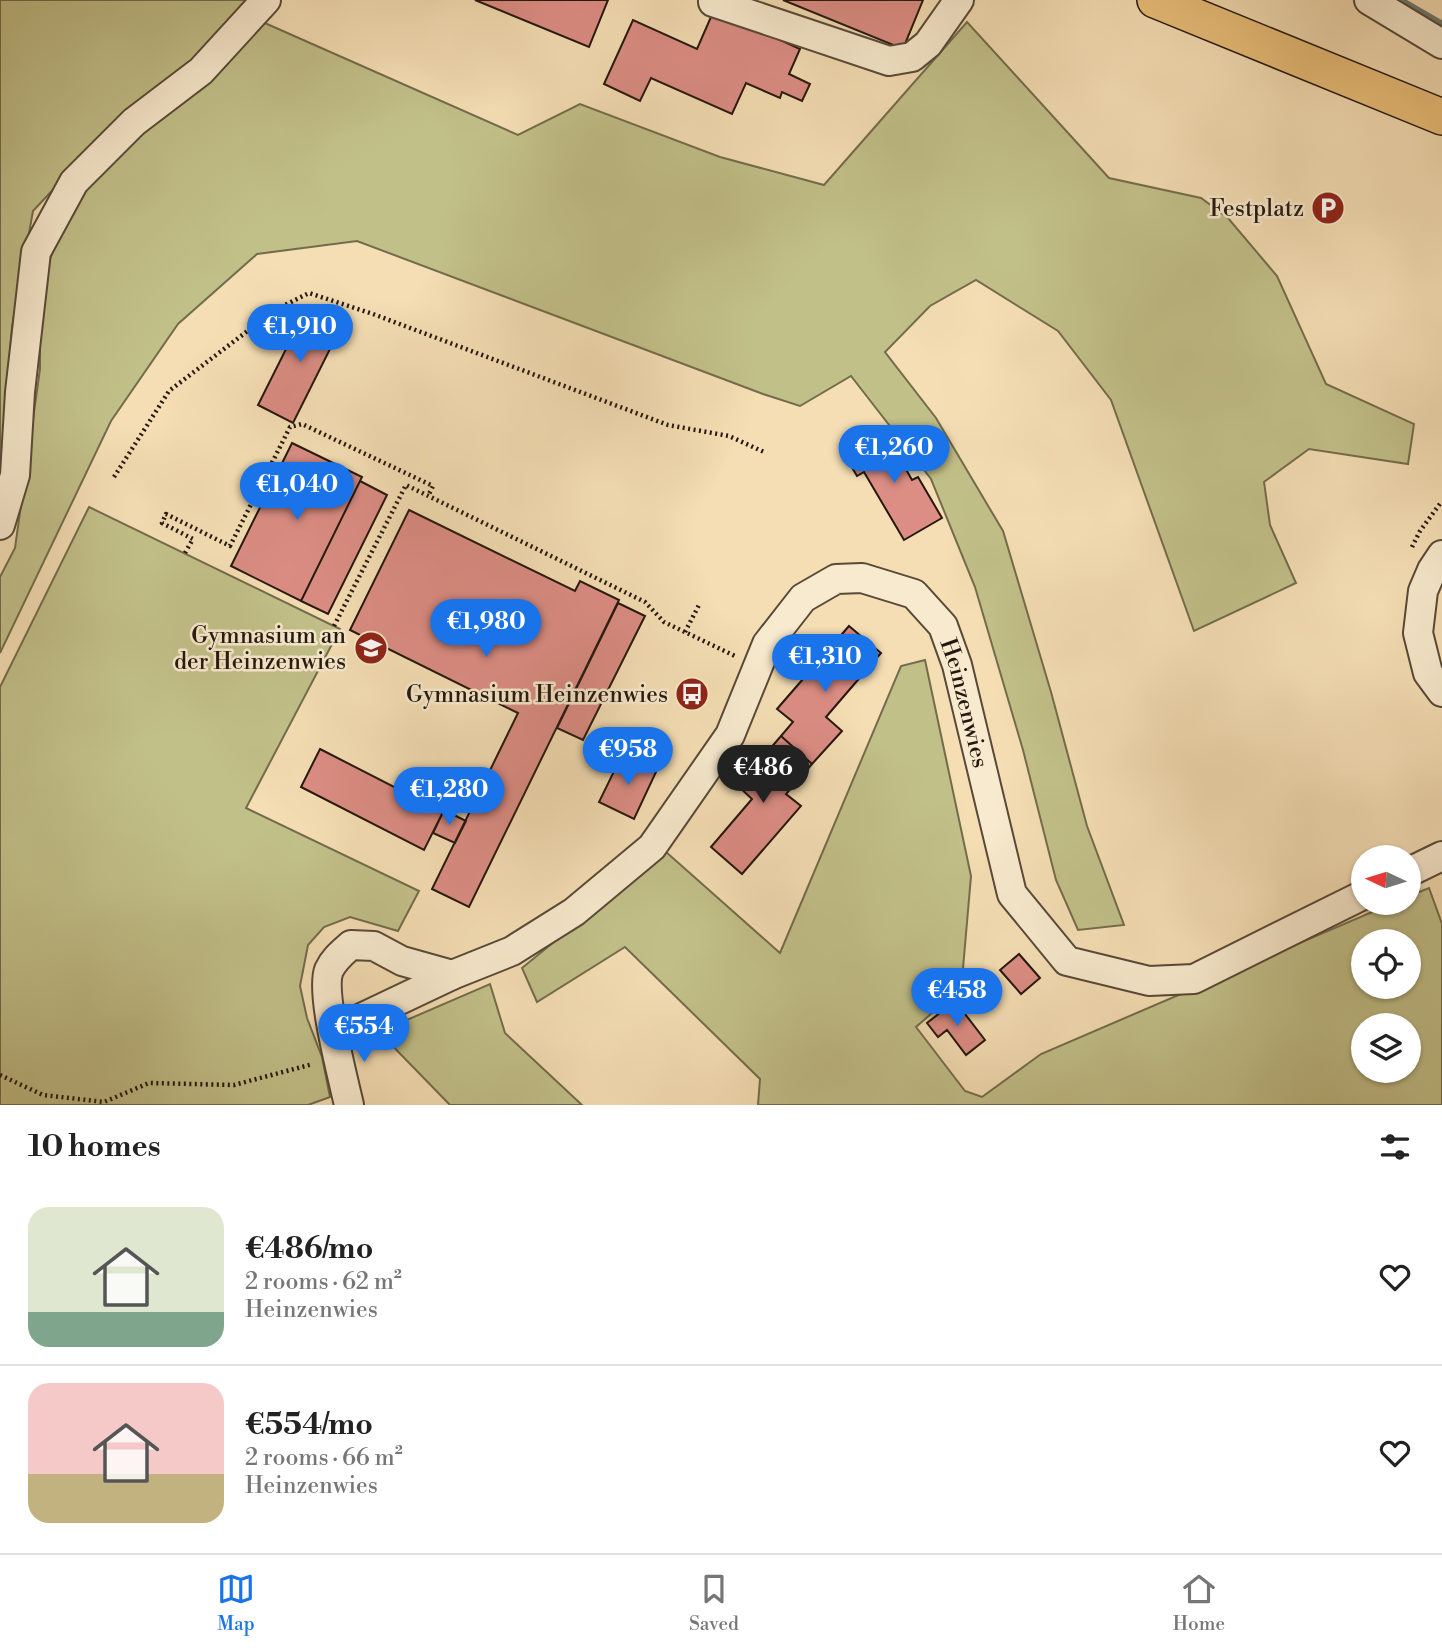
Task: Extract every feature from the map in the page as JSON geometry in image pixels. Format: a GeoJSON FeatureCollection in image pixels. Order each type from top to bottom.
{"type":"FeatureCollection","features":[{"type":"Feature","properties":{"kind":"main road"},"geometry":{"type":"LineString","coordinates":[[1155,0],[1442,117]]}},
{"type":"Feature","properties":{"kind":"street"},"geometry":{"type":"LineString","coordinates":[[0,524],[15,475],[20,392],[36,252],[74,181],[134,122],[201,71],[266,0]]}},
{"type":"Feature","properties":{"kind":"street"},"geometry":{"type":"LineString","coordinates":[[713,2],[889,61],[912,57],[928,44],[959,0]]}},
{"type":"Feature","properties":{"kind":"street"},"geometry":{"type":"LineString","coordinates":[[1369,0],[1442,44]]}},
{"type":"Feature","properties":{"kind":"street"},"geometry":{"type":"LineString","coordinates":[[1442,555],[1423,590],[1418,633],[1428,673],[1442,692]]}},
{"type":"Feature","properties":{"kind":"street","name":"Heinzenwies"},"geometry":{"type":"LineString","coordinates":[[336,1044],[452,975],[513,951],[574,912],[652,847],[730,735],[767,644],[803,598],[836,579],[862,578],[914,594],[943,626],[957,665],[1012,894],[1067,961],[1149,981],[1194,979],[1351,901]]}},
{"type":"Feature","properties":{"kind":"street"},"geometry":{"type":"LineString","coordinates":[[1421,866],[1442,856]]}},
{"type":"Feature","properties":{"kind":"street"},"geometry":{"type":"LineString","coordinates":[[349,1105],[327,1000],[328,972],[337,957],[351,945],[374,946],[402,961],[452,975]]}},
{"type":"Feature","properties":{"kind":"path"},"geometry":{"type":"LineString","coordinates":[[114,477],[169,391],[275,310],[309,293],[373,314],[668,425],[729,436],[764,452]]}},
{"type":"Feature","properties":{"kind":"path"},"geometry":{"type":"LineString","coordinates":[[185,554],[193,539],[162,523],[166,514],[230,546],[290,427],[302,424],[433,486],[428,496]]}},
{"type":"Feature","properties":{"kind":"path"},"geometry":{"type":"LineString","coordinates":[[334,626],[406,485],[645,602],[664,622],[757,667]]}},
{"type":"Feature","properties":{"kind":"path"},"geometry":{"type":"LineString","coordinates":[[685,632],[699,605]]}},
{"type":"Feature","properties":{"kind":"path"},"geometry":{"type":"LineString","coordinates":[[0,1075],[43,1095],[104,1102],[149,1083],[234,1085],[336,1044]]}},
{"type":"Feature","properties":{"kind":"shaded area"},"geometry":{"type":"Polygon","coordinates":[[[0,0],[248,0],[195,64],[106,133],[33,211],[12,327],[0,487],[0,0]]]}},
{"type":"Feature","properties":{"kind":"shaded area"},"geometry":{"type":"Polygon","coordinates":[[[258,20],[518,135],[580,104],[720,157],[824,185],[967,22],[1109,178],[1201,198],[1228,218],[1277,276],[1326,384],[1414,424],[1408,464],[1309,449],[1264,482],[1270,525],[1296,583],[1194,631],[1111,400],[1058,331],[976,280],[930,306],[885,352],[936,418],[1003,531],[1087,826],[1124,925],[1078,930],[1056,880],[1023,750],[975,587],[931,479],[851,376],[800,406],[357,241],[257,254],[178,324],[111,421],[0,653],[0,577],[15,548],[40,369],[40,286],[75,191],[258,20]]]}},
{"type":"Feature","properties":{"kind":"shaded area"},"geometry":{"type":"Polygon","coordinates":[[[89,507],[340,629],[246,808],[419,891],[398,931],[350,917],[324,927],[308,945],[300,986],[307,1018],[322,1057],[330,1097],[308,1105],[0,1105],[0,687],[89,507]]]}},
{"type":"Feature","properties":{"kind":"shaded area"},"geometry":{"type":"Polygon","coordinates":[[[925,660],[971,876],[962,980],[948,999],[916,1027],[965,1091],[982,1097],[1041,1054],[1365,915],[1421,915],[1421,891],[1429,888],[1442,924],[1442,1105],[758,1105],[760,1079],[625,947],[537,1002],[522,968],[665,851],[780,953],[901,666],[925,660]]]}},
{"type":"Feature","properties":{"kind":"shaded area"},"geometry":{"type":"Polygon","coordinates":[[[490,984],[505,1033],[582,1105],[450,1105],[379,1032],[490,984]]]}},
{"type":"Feature","properties":{"kind":"building"},"geometry":{"type":"Polygon","coordinates":[[[475,0],[608,0],[589,47],[475,0]]]}},
{"type":"Feature","properties":{"kind":"building"},"geometry":{"type":"Polygon","coordinates":[[[783,0],[923,0],[903,49],[783,0]]]}},
{"type":"Feature","properties":{"kind":"building"},"geometry":{"type":"Polygon","coordinates":[[[714,10],[800,49],[789,74],[810,84],[802,101],[782,92],[780,98],[746,83],[732,114],[651,78],[640,101],[604,84],[633,20],[697,49],[714,10]]]}},
{"type":"Feature","properties":{"kind":"building"},"geometry":{"type":"Polygon","coordinates":[[[308,305],[343,323],[293,423],[258,405],[308,305]]]}},
{"type":"Feature","properties":{"kind":"building"},"geometry":{"type":"Polygon","coordinates":[[[891,433],[903,454],[899,457],[912,480],[918,477],[942,518],[904,540],[864,472],[857,476],[844,454],[869,439],[878,440],[891,433]]]}},
{"type":"Feature","properties":{"kind":"building"},"geometry":{"type":"Polygon","coordinates":[[[292,443],[362,477],[301,601],[231,566],[292,443]]]}},
{"type":"Feature","properties":{"kind":"building"},"geometry":{"type":"Polygon","coordinates":[[[360,481],[387,495],[328,614],[301,601],[360,481]]]}},
{"type":"Feature","properties":{"kind":"building","name":"Gymnasium an der Heinzenwies"},"geometry":{"type":"Polygon","coordinates":[[[409,510],[575,591],[580,581],[619,600],[469,907],[432,889],[518,713],[350,630],[409,510]]]}},
{"type":"Feature","properties":{"kind":"building"},"geometry":{"type":"Polygon","coordinates":[[[618,603],[645,616],[583,740],[557,728],[618,603]]]}},
{"type":"Feature","properties":{"kind":"building"},"geometry":{"type":"Polygon","coordinates":[[[849,626],[881,653],[826,717],[842,731],[812,764],[781,736],[793,722],[777,709],[849,626]]]}},
{"type":"Feature","properties":{"kind":"building"},"geometry":{"type":"Polygon","coordinates":[[[781,736],[812,764],[786,794],[801,806],[742,874],[711,847],[752,799],[738,786],[781,736]]]}},
{"type":"Feature","properties":{"kind":"building"},"geometry":{"type":"Polygon","coordinates":[[[320,749],[443,812],[424,850],[301,787],[320,749]]]}},
{"type":"Feature","properties":{"kind":"building"},"geometry":{"type":"Polygon","coordinates":[[[622,755],[656,772],[634,819],[599,802],[622,755]]]}},
{"type":"Feature","properties":{"kind":"building"},"geometry":{"type":"Polygon","coordinates":[[[444,810],[466,821],[455,843],[433,833],[444,810]]]}},
{"type":"Feature","properties":{"kind":"building"},"geometry":{"type":"Polygon","coordinates":[[[1019,954],[1040,978],[1021,994],[1000,970],[1019,954]]]}},
{"type":"Feature","properties":{"kind":"building"},"geometry":{"type":"Polygon","coordinates":[[[955,1001],[985,1040],[966,1055],[947,1030],[938,1037],[927,1023],[955,1001]]]}},
{"type":"Feature","properties":{"kind":"waterway"},"geometry":{"type":"LineString","coordinates":[[1399,0],[1442,25]]}},
{"type":"Feature","properties":{"kind":"place","name":"Festplatz"},"geometry":{"type":"Point","coordinates":[1328,208]}},
{"type":"Feature","properties":{"kind":"place","name":"Gymnasium an der Heinzenwies"},"geometry":{"type":"Point","coordinates":[371,648]}},
{"type":"Feature","properties":{"kind":"place","name":"Gymnasium Heinzenwies"},"geometry":{"type":"Point","coordinates":[692,694]}}]}
